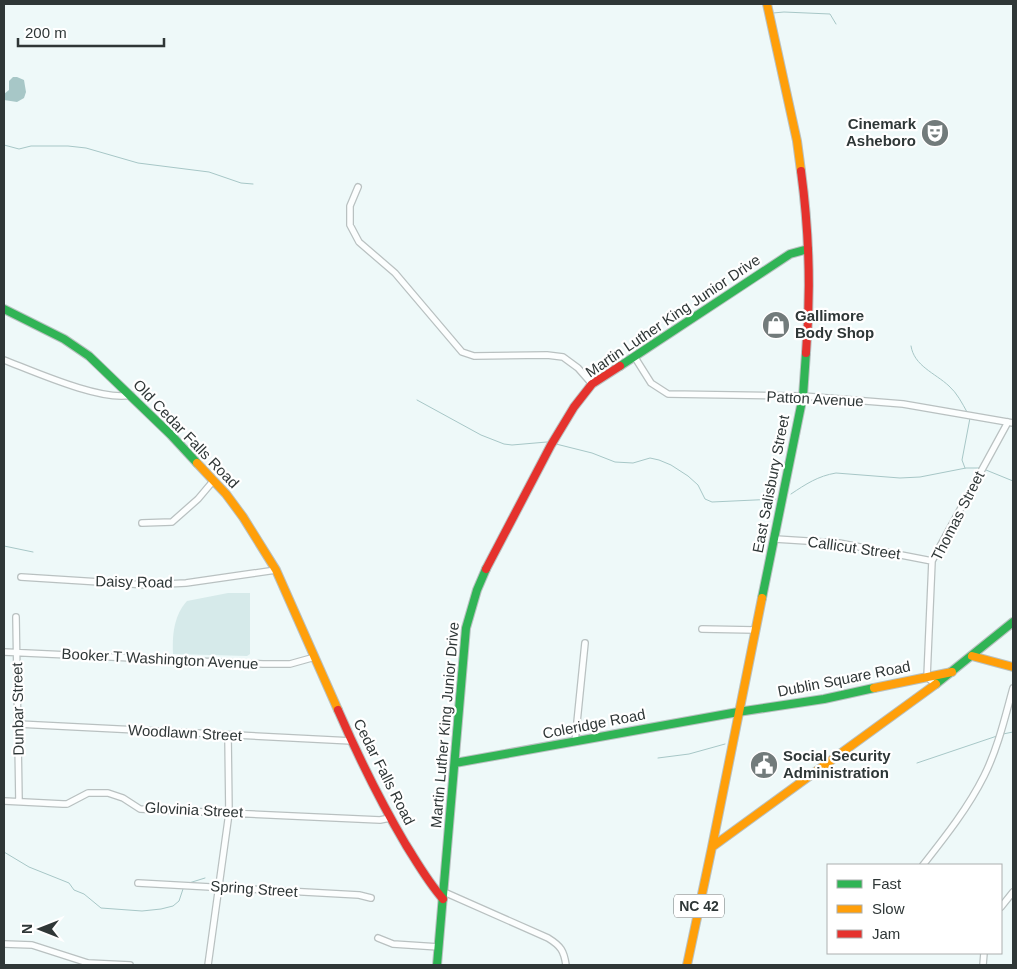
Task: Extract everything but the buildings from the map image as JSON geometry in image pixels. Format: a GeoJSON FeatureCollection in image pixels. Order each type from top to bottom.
{"type":"FeatureCollection","features":[{"type":"Feature","properties":{"kind":"street","name":"East Salisbury Street"},"geometry":{"type":"LineString","coordinates":[[687,965],[775,539],[802,396],[808,337],[808,249],[804,194],[797,141],[766,4]]}},
{"type":"Feature","properties":{"kind":"street"},"geometry":{"type":"LineString","coordinates":[[358,187],[350,206],[350,225],[359,242],[395,273],[462,352],[474,356],[547,355],[563,357],[578,368],[592,384]]}},
{"type":"Feature","properties":{"kind":"street","name":"Martin Luther King Junior Drive"},"geometry":{"type":"LineString","coordinates":[[437,965],[466,634],[477,588],[500,539],[563,424],[578,400],[592,384],[787,256],[808,249]]}},
{"type":"Feature","properties":{"kind":"street","name":"Old Cedar Falls Road"},"geometry":{"type":"LineString","coordinates":[[4,309],[51,332],[78,348],[130,395],[214,480],[243,517],[276,570],[337,706]]}},
{"type":"Feature","properties":{"kind":"street","name":"Patton Avenue"},"geometry":{"type":"LineString","coordinates":[[634,356],[652,383],[668,394],[802,396],[903,404],[1011,422]]}},
{"type":"Feature","properties":{"kind":"street"},"geometry":{"type":"LineString","coordinates":[[4,360],[101,393],[130,395]]}},
{"type":"Feature","properties":{"kind":"street","name":"Thomas Street"},"geometry":{"type":"LineString","coordinates":[[927,677],[932,561],[1011,422]]}},
{"type":"Feature","properties":{"kind":"street"},"geometry":{"type":"LineString","coordinates":[[142,523],[172,522],[198,499],[214,480]]}},
{"type":"Feature","properties":{"kind":"street","name":"Callicut Street"},"geometry":{"type":"LineString","coordinates":[[775,539],[838,543],[932,561]]}},
{"type":"Feature","properties":{"kind":"street","name":"Daisy Road"},"geometry":{"type":"LineString","coordinates":[[21,577],[147,585],[186,582],[276,570]]}},
{"type":"Feature","properties":{"kind":"street","name":"Dunbar Street"},"geometry":{"type":"LineString","coordinates":[[16,617],[19,802]]}},
{"type":"Feature","properties":{"kind":"street"},"geometry":{"type":"LineString","coordinates":[[712,848],[936,685],[1013,622]]}},
{"type":"Feature","properties":{"kind":"street"},"geometry":{"type":"LineString","coordinates":[[702,629],[755,630]]}},
{"type":"Feature","properties":{"kind":"street"},"geometry":{"type":"LineString","coordinates":[[575,742],[585,643]]}},
{"type":"Feature","properties":{"kind":"street","name":"Booker T Washington Avenue"},"geometry":{"type":"LineString","coordinates":[[4,652],[262,664],[290,664],[315,657]]}},
{"type":"Feature","properties":{"kind":"street"},"geometry":{"type":"LineString","coordinates":[[972,656],[1013,667]]}},
{"type":"Feature","properties":{"kind":"street","name":"Dublin Square Road"},"geometry":{"type":"LineString","coordinates":[[738,712],[824,699],[954,671]]}},
{"type":"Feature","properties":{"kind":"street"},"geometry":{"type":"LineString","coordinates":[[927,677],[936,685]]}},
{"type":"Feature","properties":{"kind":"street"},"geometry":{"type":"LineString","coordinates":[[924,864],[958,819],[984,777],[1002,728],[1013,688]]}},
{"type":"Feature","properties":{"kind":"street","name":"Cedar Falls Road"},"geometry":{"type":"LineString","coordinates":[[337,706],[390,818],[430,884],[443,895]]}},
{"type":"Feature","properties":{"kind":"street","name":"Coleridge Road"},"geometry":{"type":"LineString","coordinates":[[455,763],[738,712]]}},
{"type":"Feature","properties":{"kind":"street","name":"Woodlawn Street"},"geometry":{"type":"LineString","coordinates":[[18,724],[352,741]]}},
{"type":"Feature","properties":{"kind":"street"},"geometry":{"type":"LineString","coordinates":[[208,965],[230,813],[228,736]]}},
{"type":"Feature","properties":{"kind":"street","name":"Glovinia Street"},"geometry":{"type":"LineString","coordinates":[[4,801],[67,804],[88,793],[108,793],[123,798],[140,809],[380,820],[390,818]]}},
{"type":"Feature","properties":{"kind":"street","name":"Spring Street"},"geometry":{"type":"LineString","coordinates":[[138,883],[359,895],[371,898]]}},
{"type":"Feature","properties":{"kind":"street"},"geometry":{"type":"LineString","coordinates":[[1002,906],[1013,892]]}},
{"type":"Feature","properties":{"kind":"street"},"geometry":{"type":"LineString","coordinates":[[443,895],[548,938],[562,949],[566,965]]}},
{"type":"Feature","properties":{"kind":"street"},"geometry":{"type":"LineString","coordinates":[[378,938],[393,944],[439,947]]}},
{"type":"Feature","properties":{"kind":"street"},"geometry":{"type":"LineString","coordinates":[[4,944],[32,945],[88,963],[130,965]]}},
{"type":"Feature","properties":{"kind":"shaded area"},"geometry":{"type":"Polygon","coordinates":[[[228,593],[250,593],[250,654],[247,656],[173,654],[175,626],[179,613],[187,601],[228,593]]]}},
{"type":"Feature","properties":{"kind":"water"},"geometry":{"type":"Polygon","coordinates":[[[13,77],[24,80],[26,92],[24,98],[17,102],[4,100],[4,94],[9,90],[9,81],[13,77]]]}},
{"type":"Feature","properties":{"kind":"waterway"},"geometry":{"type":"LineString","coordinates":[[773,13],[830,14],[836,24]]}},
{"type":"Feature","properties":{"kind":"waterway"},"geometry":{"type":"LineString","coordinates":[[4,145],[19,149],[31,146],[86,148],[138,163],[209,172],[241,183],[253,184]]}},
{"type":"Feature","properties":{"kind":"waterway"},"geometry":{"type":"LineString","coordinates":[[911,346],[916,359],[952,389],[967,412]]}},
{"type":"Feature","properties":{"kind":"waterway"},"geometry":{"type":"LineString","coordinates":[[417,400],[481,435],[504,444],[547,442]]}},
{"type":"Feature","properties":{"kind":"waterway"},"geometry":{"type":"LineString","coordinates":[[965,468],[962,460],[970,418]]}},
{"type":"Feature","properties":{"kind":"waterway"},"geometry":{"type":"LineString","coordinates":[[556,444],[592,453],[615,462],[633,463],[650,458],[659,460],[688,476],[698,485],[705,499],[712,502],[776,499]]}},
{"type":"Feature","properties":{"kind":"waterway"},"geometry":{"type":"LineString","coordinates":[[791,494],[818,478],[836,473],[900,478],[920,477],[966,468],[979,468]]}},
{"type":"Feature","properties":{"kind":"waterway"},"geometry":{"type":"LineString","coordinates":[[986,470],[1013,481]]}},
{"type":"Feature","properties":{"kind":"waterway"},"geometry":{"type":"LineString","coordinates":[[4,546],[33,552]]}},
{"type":"Feature","properties":{"kind":"waterway"},"geometry":{"type":"LineString","coordinates":[[1003,734],[1013,732]]}},
{"type":"Feature","properties":{"kind":"waterway"},"geometry":{"type":"LineString","coordinates":[[917,763],[997,736]]}},
{"type":"Feature","properties":{"kind":"waterway"},"geometry":{"type":"LineString","coordinates":[[658,758],[689,754],[725,744]]}},
{"type":"Feature","properties":{"kind":"waterway"},"geometry":{"type":"LineString","coordinates":[[4,852],[29,867],[69,883],[74,890],[84,894],[101,908],[142,911],[161,909],[173,906],[179,901],[183,889]]}},
{"type":"Feature","properties":{"kind":"waterway"},"geometry":{"type":"LineString","coordinates":[[189,883],[205,878]]}},
{"type":"Feature","properties":{"kind":"traffic: fast"},"geometry":{"type":"LineString","coordinates":[[620,366],[790,254],[808,249]]}},
{"type":"Feature","properties":{"kind":"traffic: fast"},"geometry":{"type":"LineString","coordinates":[[4,309],[64,339],[89,356],[171,435],[197,463]]}},
{"type":"Feature","properties":{"kind":"traffic: fast"},"geometry":{"type":"LineString","coordinates":[[762,598],[803,396],[806,353]]}},
{"type":"Feature","properties":{"kind":"traffic: fast"},"geometry":{"type":"LineString","coordinates":[[437,965],[466,628],[477,590],[486,569]]}},
{"type":"Feature","properties":{"kind":"traffic: fast"},"geometry":{"type":"LineString","coordinates":[[936,684],[1013,622]]}},
{"type":"Feature","properties":{"kind":"traffic: fast"},"geometry":{"type":"LineString","coordinates":[[455,763],[738,712],[824,699],[874,688]]}},
{"type":"Feature","properties":{"kind":"traffic: slow"},"geometry":{"type":"LineString","coordinates":[[767,4],[797,141],[801,171]]}},
{"type":"Feature","properties":{"kind":"traffic: slow"},"geometry":{"type":"LineString","coordinates":[[197,463],[226,494],[243,517],[276,570],[338,710]]}},
{"type":"Feature","properties":{"kind":"traffic: slow"},"geometry":{"type":"LineString","coordinates":[[712,847],[762,598]]}},
{"type":"Feature","properties":{"kind":"traffic: slow"},"geometry":{"type":"LineString","coordinates":[[972,656],[1013,667]]}},
{"type":"Feature","properties":{"kind":"traffic: slow"},"geometry":{"type":"LineString","coordinates":[[874,688],[952,672]]}},
{"type":"Feature","properties":{"kind":"traffic: slow"},"geometry":{"type":"LineString","coordinates":[[687,965],[712,847],[936,684]]}},
{"type":"Feature","properties":{"kind":"traffic: jam"},"geometry":{"type":"LineString","coordinates":[[801,171],[806,216],[808,262],[806,353]]}},
{"type":"Feature","properties":{"kind":"traffic: jam"},"geometry":{"type":"LineString","coordinates":[[486,569],[551,445],[574,407],[592,384],[620,366]]}},
{"type":"Feature","properties":{"kind":"traffic: jam"},"geometry":{"type":"LineString","coordinates":[[338,710],[353,744],[396,828],[423,873],[443,899]]}},
{"type":"Feature","properties":{"kind":"place","name":"Cinemark Asheboro"},"geometry":{"type":"Point","coordinates":[935,133]}},
{"type":"Feature","properties":{"kind":"place","name":"Gallimore Body Shop"},"geometry":{"type":"Point","coordinates":[776,325]}},
{"type":"Feature","properties":{"kind":"place","name":"Social Security Administration"},"geometry":{"type":"Point","coordinates":[764,765]}}]}
